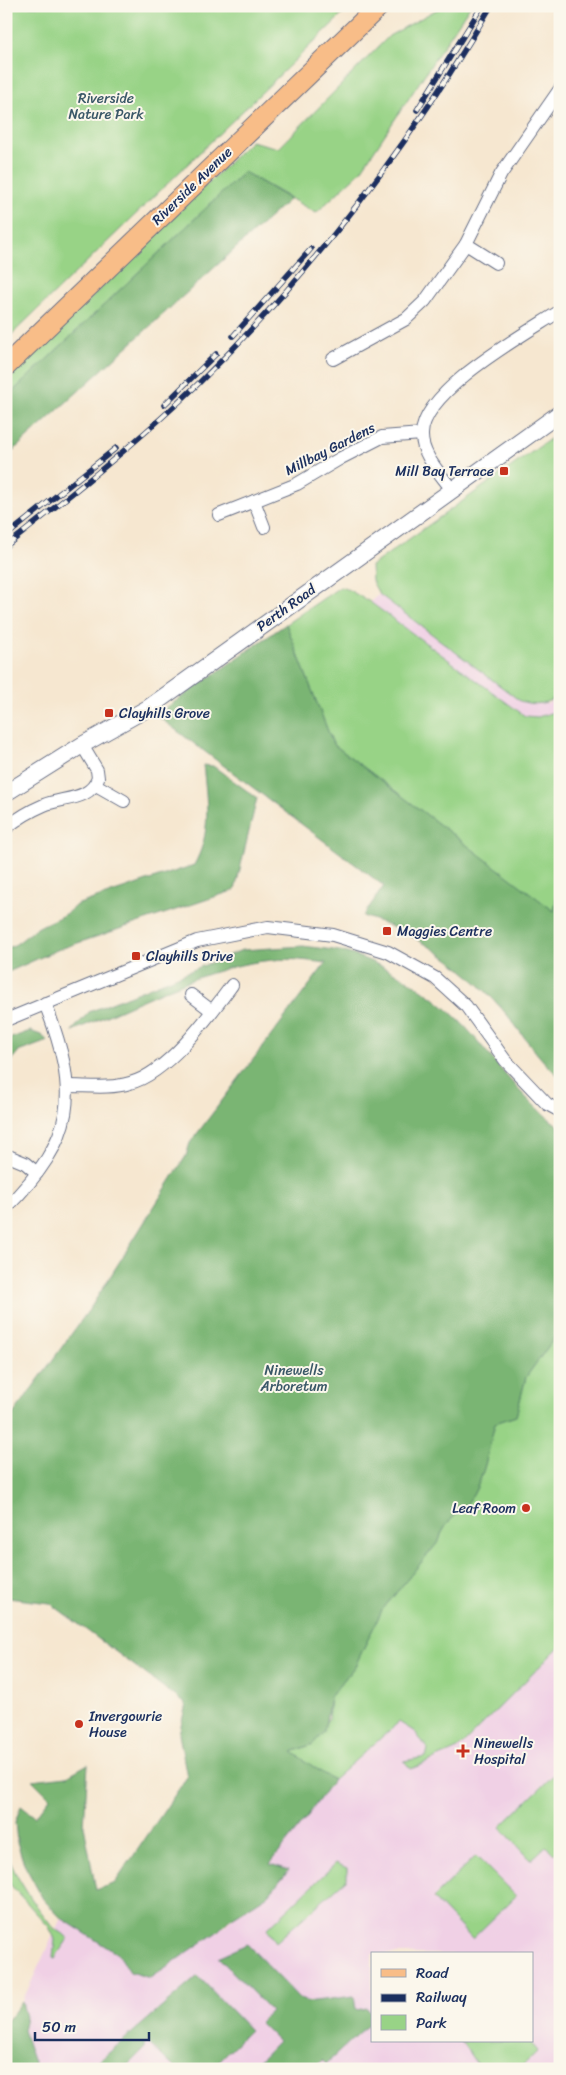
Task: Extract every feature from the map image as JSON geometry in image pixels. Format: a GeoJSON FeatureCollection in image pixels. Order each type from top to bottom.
{"type":"FeatureCollection","features":[{"type":"Feature","properties":{"kind":"main road","name":"Riverside Avenue"},"geometry":{"type":"LineString","coordinates":[[6,366],[379,6]]}},
{"type":"Feature","properties":{"kind":"street"},"geometry":{"type":"LineString","coordinates":[[334,359],[406,319],[425,301],[466,244],[501,174],[560,89]]}},
{"type":"Feature","properties":{"kind":"street"},"geometry":{"type":"LineString","coordinates":[[466,244],[496,263]]}},
{"type":"Feature","properties":{"kind":"street"},"geometry":{"type":"LineString","coordinates":[[452,490],[425,451],[422,434],[425,418],[434,404],[491,354],[560,311]]}},
{"type":"Feature","properties":{"kind":"street","name":"Perth Road"},"geometry":{"type":"LineString","coordinates":[[6,793],[82,745],[148,708],[560,413]]}},
{"type":"Feature","properties":{"kind":"street","name":"Millbay Gardens"},"geometry":{"type":"LineString","coordinates":[[219,515],[297,484],[382,437],[422,434]]}},
{"type":"Feature","properties":{"kind":"street"},"geometry":{"type":"LineString","coordinates":[[254,501],[264,527]]}},
{"type":"Feature","properties":{"kind":"street"},"geometry":{"type":"LineString","coordinates":[[6,828],[23,815],[47,804],[66,800],[90,791],[96,785],[98,778],[97,770],[82,745]]}},
{"type":"Feature","properties":{"kind":"street"},"geometry":{"type":"LineString","coordinates":[[96,785],[124,801]]}},
{"type":"Feature","properties":{"kind":"street"},"geometry":{"type":"LineString","coordinates":[[6,1020],[45,1002],[197,941],[268,927],[333,935],[388,952],[435,978],[466,1006],[505,1060],[547,1104],[560,1111]]}},
{"type":"Feature","properties":{"kind":"street"},"geometry":{"type":"LineString","coordinates":[[68,1086],[108,1087],[132,1083],[151,1073],[171,1058],[232,985]]}},
{"type":"Feature","properties":{"kind":"street"},"geometry":{"type":"LineString","coordinates":[[191,995],[212,1011]]}},
{"type":"Feature","properties":{"kind":"street"},"geometry":{"type":"LineString","coordinates":[[6,1208],[37,1173],[56,1146],[66,1115],[68,1086],[59,1039],[45,1002]]}},
{"type":"Feature","properties":{"kind":"street"},"geometry":{"type":"LineString","coordinates":[[6,1155],[25,1163],[37,1173]]}},
{"type":"Feature","properties":{"kind":"shaded area"},"geometry":{"type":"Polygon","coordinates":[[[379,594],[520,701],[548,703],[560,695],[560,710],[538,717],[525,716],[370,602],[379,594]]]}},
{"type":"Feature","properties":{"kind":"shaded area","name":"Ninewells Hospital"},"geometry":{"type":"Polygon","coordinates":[[[560,1476],[560,2069],[36,2069],[23,2030],[26,2017],[22,2002],[61,1918],[119,1955],[130,1972],[217,1932],[289,1870],[270,1865],[333,1780],[398,1722],[560,1476]]]}},
{"type":"Feature","properties":{"kind":"green space","name":"Riverside Nature Park"},"geometry":{"type":"Polygon","coordinates":[[[6,6],[351,6],[6,340],[6,6]]]}},
{"type":"Feature","properties":{"kind":"green space"},"geometry":{"type":"Polygon","coordinates":[[[443,6],[470,6],[360,172],[316,213],[244,172],[6,398],[6,381],[251,141],[279,148],[389,36],[443,6]]]}},
{"type":"Feature","properties":{"kind":"green space"},"geometry":{"type":"Polygon","coordinates":[[[244,172],[290,199],[6,457],[6,398],[244,172]]]}},
{"type":"Feature","properties":{"kind":"green space"},"geometry":{"type":"Polygon","coordinates":[[[560,432],[560,695],[536,704],[520,701],[379,594],[372,581],[371,566],[560,432]]]}},
{"type":"Feature","properties":{"kind":"green space"},"geometry":{"type":"Polygon","coordinates":[[[340,587],[370,602],[525,716],[538,717],[560,710],[560,877],[555,912],[333,744],[286,624],[340,587]]]}},
{"type":"Feature","properties":{"kind":"green space"},"geometry":{"type":"Polygon","coordinates":[[[286,624],[333,744],[554,911],[560,877],[560,1077],[539,1056],[493,999],[461,969],[425,944],[405,933],[363,916],[384,886],[156,715],[286,624]]]}},
{"type":"Feature","properties":{"kind":"green space"},"geometry":{"type":"Polygon","coordinates":[[[203,765],[213,766],[257,798],[235,890],[57,950],[6,973],[6,948],[16,944],[34,930],[63,915],[76,905],[194,865],[204,841],[206,829],[207,804],[203,765]]]}},
{"type":"Feature","properties":{"kind":"green space","name":"Ninewells Arboretum"},"geometry":{"type":"Polygon","coordinates":[[[303,946],[344,952],[363,958],[399,975],[433,997],[463,1024],[525,1097],[560,1127],[560,1330],[526,1377],[516,1416],[495,1423],[484,1469],[473,1495],[449,1522],[439,1541],[382,1610],[355,1666],[330,1697],[324,1732],[313,1744],[292,1752],[333,1780],[270,1864],[289,1870],[268,1895],[229,1920],[217,1932],[150,1978],[130,1972],[119,1955],[61,1918],[43,1899],[24,1864],[17,1842],[15,1822],[21,1806],[35,1817],[50,1798],[32,1780],[67,1776],[88,1764],[84,1826],[96,1890],[115,1883],[187,1777],[179,1734],[186,1704],[50,1603],[8,1598],[6,1601],[6,1424],[91,1307],[186,1156],[190,1143],[326,963],[280,959],[248,963],[171,988],[72,1031],[89,1012],[242,950],[303,946]]]}},
{"type":"Feature","properties":{"kind":"green space"},"geometry":{"type":"Polygon","coordinates":[[[30,1031],[41,1035],[48,1041],[18,1052],[6,1067],[6,1040],[30,1031]]]}},
{"type":"Feature","properties":{"kind":"green space"},"geometry":{"type":"Polygon","coordinates":[[[560,1330],[560,1646],[458,1749],[411,1769],[404,1761],[426,1757],[428,1749],[415,1732],[399,1722],[333,1780],[291,1752],[313,1744],[328,1719],[330,1697],[355,1666],[382,1610],[439,1541],[449,1522],[473,1495],[484,1469],[495,1423],[516,1416],[526,1377],[560,1330]]]}},
{"type":"Feature","properties":{"kind":"green space"},"geometry":{"type":"Polygon","coordinates":[[[560,1769],[560,1848],[554,1854],[546,1846],[531,1860],[500,1827],[560,1769]]]}},
{"type":"Feature","properties":{"kind":"green space"},"geometry":{"type":"Polygon","coordinates":[[[6,1851],[15,1872],[32,1900],[53,1927],[68,1939],[55,1958],[53,1957],[55,1939],[49,1927],[6,1880],[6,1851]]]}},
{"type":"Feature","properties":{"kind":"green space"},"geometry":{"type":"Polygon","coordinates":[[[476,1856],[516,1896],[472,1939],[433,1898],[476,1856]]]}},
{"type":"Feature","properties":{"kind":"green space"},"geometry":{"type":"Polygon","coordinates":[[[336,1863],[347,1868],[347,1879],[276,1942],[267,1929],[336,1863]]]}},
{"type":"Feature","properties":{"kind":"green space"},"geometry":{"type":"Polygon","coordinates":[[[247,1944],[300,1999],[307,2002],[354,1996],[356,2010],[367,2008],[371,2014],[371,2022],[326,2064],[322,2060],[313,2069],[251,2069],[278,2041],[259,2022],[271,2011],[218,1957],[247,1944]]]}},
{"type":"Feature","properties":{"kind":"green space"},"geometry":{"type":"Polygon","coordinates":[[[198,1976],[250,2030],[211,2069],[176,2069],[146,2041],[145,2048],[124,2069],[90,2069],[198,1976]]]}},
{"type":"Feature","properties":{"kind":"green space"},"geometry":{"type":"Polygon","coordinates":[[[22,2002],[26,2017],[23,2030],[36,2069],[6,2069],[6,2022],[22,2002]]]}},
{"type":"Feature","properties":{"kind":"green space"},"geometry":{"type":"Polygon","coordinates":[[[462,2042],[530,2042],[538,2051],[519,2069],[480,2069],[462,2042]]]}},
{"type":"Feature","properties":{"kind":"railway"},"geometry":{"type":"LineString","coordinates":[[417,110],[482,6]]}},
{"type":"Feature","properties":{"kind":"railway"},"geometry":{"type":"LineString","coordinates":[[6,546],[105,467],[177,404],[242,340],[282,296],[358,204],[394,156],[428,107],[491,6]]}},
{"type":"Feature","properties":{"kind":"railway"},"geometry":{"type":"LineString","coordinates":[[233,336],[311,249]]}},
{"type":"Feature","properties":{"kind":"railway"},"geometry":{"type":"LineString","coordinates":[[164,405],[216,354]]}},
{"type":"Feature","properties":{"kind":"railway"},"geometry":{"type":"LineString","coordinates":[[6,536],[116,448]]}},
{"type":"Feature","properties":{"kind":"place","name":"Mill Bay Terrace"},"geometry":{"type":"Point","coordinates":[504,471]}},
{"type":"Feature","properties":{"kind":"place","name":"Clayhills Grove"},"geometry":{"type":"Point","coordinates":[109,713]}},
{"type":"Feature","properties":{"kind":"place","name":"Maggies Centre"},"geometry":{"type":"Point","coordinates":[387,931]}},
{"type":"Feature","properties":{"kind":"place","name":"Clayhills Drive"},"geometry":{"type":"Point","coordinates":[136,956]}},
{"type":"Feature","properties":{"kind":"place","name":"Leaf Room"},"geometry":{"type":"Point","coordinates":[526,1508]}},
{"type":"Feature","properties":{"kind":"place","name":"Invergowrie House"},"geometry":{"type":"Point","coordinates":[79,1724]}},
{"type":"Feature","properties":{"kind":"place","name":"Ninewells Hospital"},"geometry":{"type":"Point","coordinates":[463,1751]}}]}
